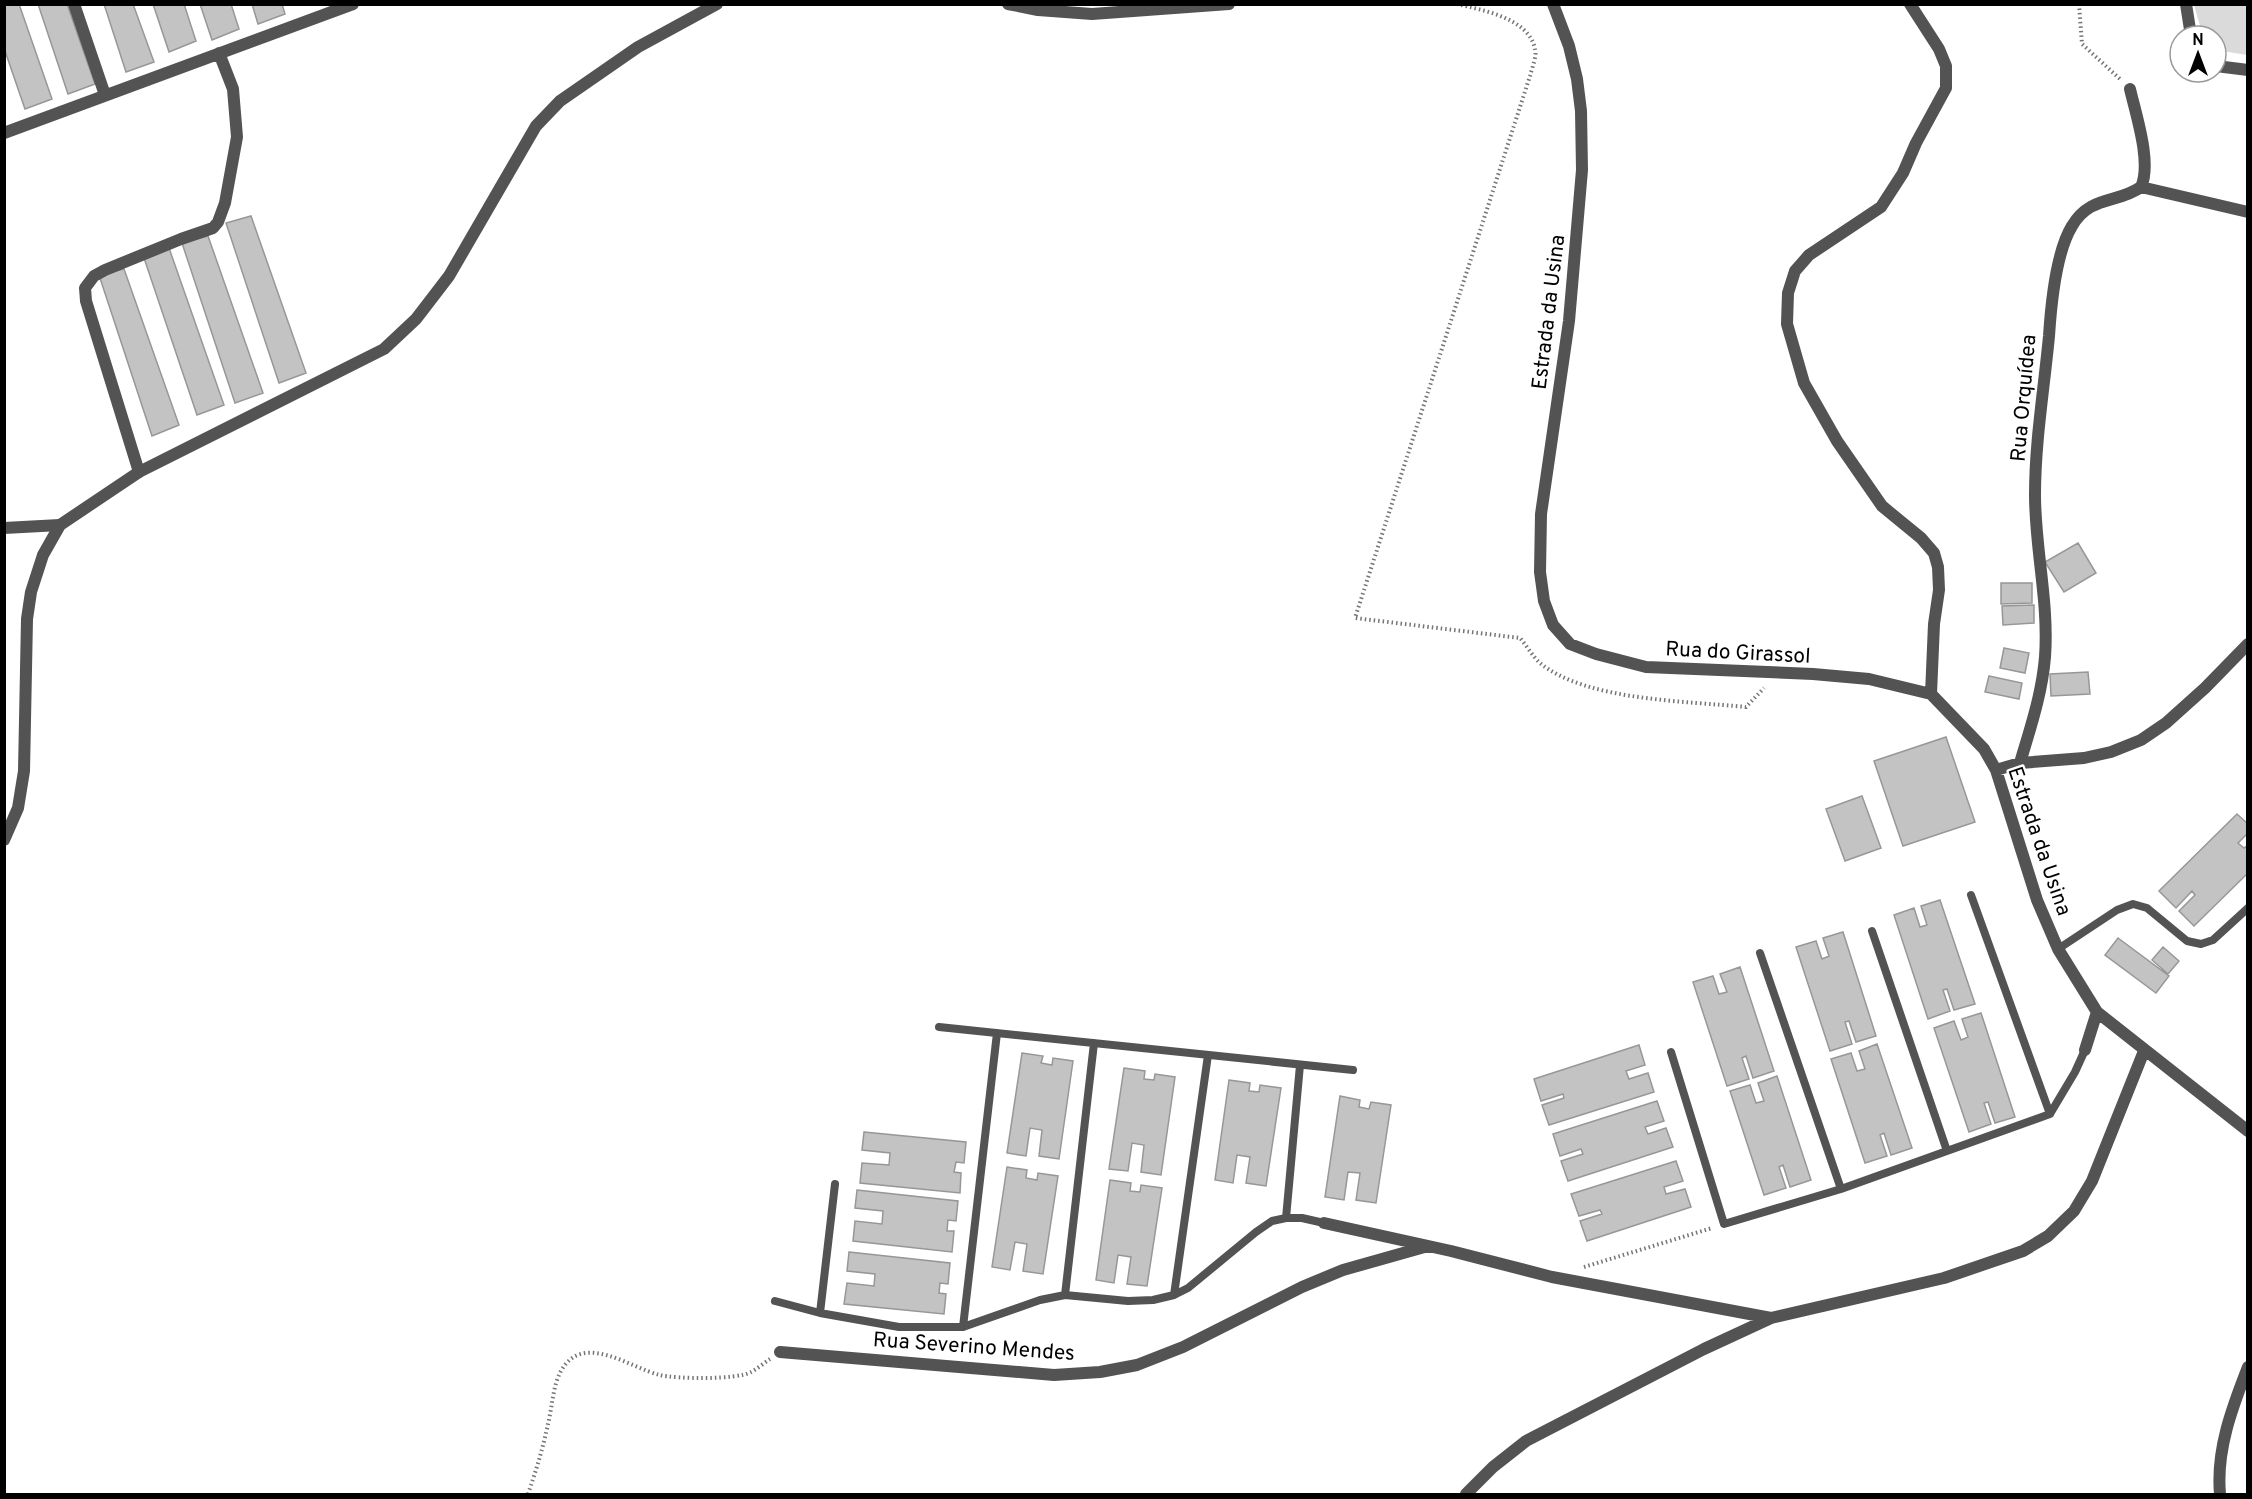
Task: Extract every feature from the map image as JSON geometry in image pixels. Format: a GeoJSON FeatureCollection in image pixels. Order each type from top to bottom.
{"type":"FeatureCollection","features":[{"type":"Feature","properties":{"kind":"street"},"geometry":{"type":"LineString","coordinates":[[74,4],[105,95]]}},
{"type":"Feature","properties":{"kind":"street"},"geometry":{"type":"LineString","coordinates":[[4,133],[353,4]]}},
{"type":"Feature","properties":{"kind":"street"},"geometry":{"type":"LineString","coordinates":[[4,840],[18,808],[24,771],[27,619],[43,555],[60,525],[139,472],[384,349],[416,319],[449,276],[536,126],[560,101],[638,47],[717,4]]}},
{"type":"Feature","properties":{"kind":"street"},"geometry":{"type":"LineString","coordinates":[[1008,4],[1038,10],[1092,14],[1229,4]]}},
{"type":"Feature","properties":{"kind":"street","name":"Estrada da Usina"},"geometry":{"type":"LineString","coordinates":[[1553,4],[1569,46],[1577,79],[1581,111],[1582,170],[1569,321],[1541,514],[1540,572],[1544,601],[1553,626]]}},
{"type":"Feature","properties":{"kind":"street"},"geometry":{"type":"LineString","coordinates":[[1910,4],[1940,49],[1946,66],[1946,88],[1916,143],[1903,173],[1881,207],[1809,255],[1795,271],[1788,293],[1787,324],[1804,383],[1836,441],[1882,506],[1921,538],[1934,553],[1938,567],[1939,590],[1934,624],[1931,694]]}},
{"type":"Feature","properties":{"kind":"street"},"geometry":{"type":"LineString","coordinates":[[2186,4],[2189,24]]}},
{"type":"Feature","properties":{"kind":"street"},"geometry":{"type":"LineString","coordinates":[[139,472],[86,301],[84,288],[94,276],[105,270],[181,238],[213,228],[218,222],[225,203],[237,136],[233,89],[219,53]]}},
{"type":"Feature","properties":{"kind":"street"},"geometry":{"type":"LineString","coordinates":[[2228,68],[2247,70]]}},
{"type":"Feature","properties":{"kind":"street"},"geometry":{"type":"LineString","coordinates":[[2130,89],[2144,155],[2145,173],[2141,187],[2247,212]]}},
{"type":"Feature","properties":{"kind":"street","name":"Rua Orquídea"},"geometry":{"type":"LineString","coordinates":[[2020,764],[2038,702],[2045,660],[2045,596],[2037,538],[2035,494],[2053,292],[2060,258],[2071,227],[2079,216],[2103,200],[2133,193],[2141,187]]}},
{"type":"Feature","properties":{"kind":"street"},"geometry":{"type":"LineString","coordinates":[[4,528],[60,525]]}},
{"type":"Feature","properties":{"kind":"street","name":"Rua do Girassol"},"geometry":{"type":"LineString","coordinates":[[1553,626],[1570,644],[1596,654],[1646,667],[1869,679],[1931,694]]}},
{"type":"Feature","properties":{"kind":"street"},"geometry":{"type":"LineString","coordinates":[[1996,770],[2020,764],[2084,758],[2111,752],[2141,740],[2166,723],[2205,688],[2247,644]]}},
{"type":"Feature","properties":{"kind":"street","name":"Estrada da Usina"},"geometry":{"type":"LineString","coordinates":[[1931,694],[1984,749],[1996,770],[2037,900],[2058,949],[2097,1012],[2247,1131]]}},
{"type":"Feature","properties":{"kind":"street"},"geometry":{"type":"LineString","coordinates":[[2085,1050],[2097,1012]]}},
{"type":"Feature","properties":{"kind":"street"},"geometry":{"type":"LineString","coordinates":[[1466,1494],[1492,1467],[1526,1441],[1704,1349],[1771,1318],[1944,1278],[2023,1251],[2048,1236],[2074,1211],[2092,1180],[2144,1051]]}},
{"type":"Feature","properties":{"kind":"street"},"geometry":{"type":"LineString","coordinates":[[1324,1223],[1552,1277],[1771,1318]]}},
{"type":"Feature","properties":{"kind":"street","name":"Rua Severino Mendes"},"geometry":{"type":"LineString","coordinates":[[780,1352],[1054,1375],[1100,1372],[1137,1365],[1183,1347],[1302,1287],[1342,1270],[1428,1246]]}},
{"type":"Feature","properties":{"kind":"street"},"geometry":{"type":"LineString","coordinates":[[2220,1494],[2220,1456],[2231,1410],[2247,1367]]}},
{"type":"Feature","properties":{"kind":"lane"},"geometry":{"type":"LineString","coordinates":[[1971,895],[2050,1114]]}},
{"type":"Feature","properties":{"kind":"lane"},"geometry":{"type":"LineString","coordinates":[[2058,949],[2117,910],[2133,904],[2147,908],[2187,941],[2201,944],[2213,940],[2247,908]]}},
{"type":"Feature","properties":{"kind":"lane"},"geometry":{"type":"LineString","coordinates":[[1872,931],[1947,1151]]}},
{"type":"Feature","properties":{"kind":"lane"},"geometry":{"type":"LineString","coordinates":[[1760,953],[1841,1189]]}},
{"type":"Feature","properties":{"kind":"lane"},"geometry":{"type":"LineString","coordinates":[[939,1027],[1353,1071]]}},
{"type":"Feature","properties":{"kind":"lane"},"geometry":{"type":"LineString","coordinates":[[963,1326],[997,1033]]}},
{"type":"Feature","properties":{"kind":"lane"},"geometry":{"type":"LineString","coordinates":[[1065,1295],[1094,1043]]}},
{"type":"Feature","properties":{"kind":"lane"},"geometry":{"type":"LineString","coordinates":[[1671,1052],[1724,1224],[1841,1189],[2050,1114],[2085,1050]]}},
{"type":"Feature","properties":{"kind":"lane"},"geometry":{"type":"LineString","coordinates":[[1174,1295],[1208,1055]]}},
{"type":"Feature","properties":{"kind":"lane"},"geometry":{"type":"LineString","coordinates":[[1286,1218],[1300,1065]]}},
{"type":"Feature","properties":{"kind":"lane"},"geometry":{"type":"LineString","coordinates":[[820,1313],[835,1184]]}},
{"type":"Feature","properties":{"kind":"lane"},"geometry":{"type":"LineString","coordinates":[[775,1302],[820,1313],[899,1327],[963,1326],[1040,1300],[1065,1295],[1153,1300],[1174,1295],[1188,1288],[1272,1221],[1302,1218],[1324,1223]]}},
{"type":"Feature","properties":{"kind":"path"},"geometry":{"type":"LineString","coordinates":[[1457,4],[1488,11],[1510,20],[1529,34],[1536,50],[1530,76],[1355,618],[1520,638],[1540,663],[1575,684],[1623,695],[1746,707],[1778,673]]}},
{"type":"Feature","properties":{"kind":"path"},"geometry":{"type":"LineString","coordinates":[[2079,4],[2082,44],[2130,89]]}},
{"type":"Feature","properties":{"kind":"path"},"geometry":{"type":"LineString","coordinates":[[1552,1277],[1724,1224]]}},
{"type":"Feature","properties":{"kind":"path"},"geometry":{"type":"LineString","coordinates":[[528,1494],[546,1434],[560,1373],[568,1360],[580,1354],[597,1353],[614,1357],[660,1375],[709,1378],[749,1374],[780,1352]]}},
{"type":"Feature","properties":{"kind":"shaded area"},"geometry":{"type":"Polygon","coordinates":[[[2194,5],[2247,5],[2247,55],[2228,52],[2228,24],[2200,24],[2194,5]]]}},
{"type":"Feature","properties":{"kind":"building"},"geometry":{"type":"Polygon","coordinates":[[[4,4],[19,4],[52,99],[25,109],[4,48],[4,4]]]}},
{"type":"Feature","properties":{"kind":"building"},"geometry":{"type":"Polygon","coordinates":[[[38,4],[67,4],[95,84],[68,94],[38,4]]]}},
{"type":"Feature","properties":{"kind":"building"},"geometry":{"type":"Polygon","coordinates":[[[104,4],[133,4],[154,62],[126,72],[104,4]]]}},
{"type":"Feature","properties":{"kind":"building"},"geometry":{"type":"Polygon","coordinates":[[[153,4],[184,4],[196,41],[169,52],[153,4]]]}},
{"type":"Feature","properties":{"kind":"building"},"geometry":{"type":"Polygon","coordinates":[[[200,4],[231,4],[239,29],[212,40],[200,4]]]}},
{"type":"Feature","properties":{"kind":"building"},"geometry":{"type":"Polygon","coordinates":[[[252,4],[282,4],[285,14],[258,24],[252,4]]]}},
{"type":"Feature","properties":{"kind":"building"},"geometry":{"type":"Polygon","coordinates":[[[251,216],[306,373],[279,383],[226,223],[251,216]]]}},
{"type":"Feature","properties":{"kind":"building"},"geometry":{"type":"Polygon","coordinates":[[[208,236],[263,393],[235,403],[182,243],[208,236]]]}},
{"type":"Feature","properties":{"kind":"building"},"geometry":{"type":"Polygon","coordinates":[[[169,248],[224,405],[197,415],[143,255],[169,248]]]}},
{"type":"Feature","properties":{"kind":"building"},"geometry":{"type":"Polygon","coordinates":[[[124,269],[179,425],[152,436],[99,275],[124,269]]]}},
{"type":"Feature","properties":{"kind":"building"},"geometry":{"type":"Polygon","coordinates":[[[2078,543],[2096,573],[2064,592],[2045,562],[2078,543]]]}},
{"type":"Feature","properties":{"kind":"building"},"geometry":{"type":"Polygon","coordinates":[[[2001,583],[2032,583],[2032,603],[2001,604],[2001,583]]]}},
{"type":"Feature","properties":{"kind":"building"},"geometry":{"type":"Polygon","coordinates":[[[2034,605],[2034,623],[2003,625],[2002,606],[2034,605]]]}},
{"type":"Feature","properties":{"kind":"building"},"geometry":{"type":"Polygon","coordinates":[[[2004,648],[2029,653],[2025,673],[2000,668],[2004,648]]]}},
{"type":"Feature","properties":{"kind":"building"},"geometry":{"type":"Polygon","coordinates":[[[2088,672],[2090,694],[2051,696],[2050,674],[2088,672]]]}},
{"type":"Feature","properties":{"kind":"building"},"geometry":{"type":"Polygon","coordinates":[[[1989,676],[2022,683],[2019,699],[1985,692],[1989,676]]]}},
{"type":"Feature","properties":{"kind":"building"},"geometry":{"type":"Polygon","coordinates":[[[1946,737],[1975,822],[1903,846],[1874,761],[1946,737]]]}},
{"type":"Feature","properties":{"kind":"building"},"geometry":{"type":"Polygon","coordinates":[[[1862,796],[1881,848],[1845,861],[1826,809],[1862,796]]]}},
{"type":"Feature","properties":{"kind":"building"},"geometry":{"type":"Polygon","coordinates":[[[2237,814],[2248,824],[2248,833],[2238,843],[2244,848],[2248,845],[2248,873],[2194,926],[2179,911],[2195,895],[2192,891],[2176,908],[2159,891],[2237,814]]]}},
{"type":"Feature","properties":{"kind":"building"},"geometry":{"type":"Polygon","coordinates":[[[1940,900],[1975,1004],[1954,1010],[1947,989],[1943,990],[1950,1011],[1928,1019],[1894,915],[1914,908],[1920,927],[1927,925],[1921,906],[1940,900]]]}},
{"type":"Feature","properties":{"kind":"building"},"geometry":{"type":"Polygon","coordinates":[[[1843,932],[1876,1036],[1856,1042],[1849,1021],[1845,1022],[1852,1044],[1830,1051],[1796,947],[1816,941],[1822,959],[1829,956],[1823,938],[1843,932]]]}},
{"type":"Feature","properties":{"kind":"building"},"geometry":{"type":"Polygon","coordinates":[[[2118,938],[2169,976],[2156,993],[2105,955],[2118,938]]]}},
{"type":"Feature","properties":{"kind":"building"},"geometry":{"type":"Polygon","coordinates":[[[2163,947],[2179,961],[2168,974],[2152,960],[2163,947]]]}},
{"type":"Feature","properties":{"kind":"building"},"geometry":{"type":"Polygon","coordinates":[[[1740,967],[1774,1071],[1753,1078],[1746,1056],[1742,1058],[1749,1079],[1727,1086],[1693,982],[1713,976],[1719,994],[1727,992],[1720,974],[1740,967]]]}},
{"type":"Feature","properties":{"kind":"building"},"geometry":{"type":"Polygon","coordinates":[[[1981,1013],[2015,1117],[1995,1123],[1988,1102],[1984,1103],[1991,1124],[1969,1132],[1934,1028],[1954,1021],[1961,1040],[1968,1037],[1962,1019],[1981,1013]]]}},
{"type":"Feature","properties":{"kind":"building"},"geometry":{"type":"Polygon","coordinates":[[[1877,1044],[1912,1148],[1891,1155],[1884,1133],[1880,1135],[1887,1156],[1865,1163],[1831,1059],[1851,1053],[1857,1071],[1865,1069],[1859,1051],[1877,1044]]]}},
{"type":"Feature","properties":{"kind":"building"},"geometry":{"type":"Polygon","coordinates":[[[1639,1045],[1645,1065],[1626,1071],[1629,1079],[1648,1073],[1654,1092],[1549,1125],[1542,1105],[1564,1098],[1563,1094],[1541,1101],[1534,1079],[1639,1045]]]}},
{"type":"Feature","properties":{"kind":"building"},"geometry":{"type":"Polygon","coordinates":[[[1022,1053],[1043,1056],[1041,1063],[1052,1065],[1053,1058],[1073,1061],[1059,1159],[1039,1156],[1042,1130],[1030,1128],[1026,1156],[1007,1153],[1022,1053]]]}},
{"type":"Feature","properties":{"kind":"building"},"geometry":{"type":"Polygon","coordinates":[[[1124,1068],[1145,1071],[1144,1079],[1154,1080],[1155,1074],[1175,1077],[1161,1175],[1141,1172],[1144,1145],[1132,1143],[1128,1171],[1109,1169],[1124,1068]]]}},
{"type":"Feature","properties":{"kind":"building"},"geometry":{"type":"Polygon","coordinates":[[[1777,1076],[1811,1180],[1790,1187],[1783,1165],[1779,1167],[1786,1188],[1764,1195],[1730,1091],[1750,1085],[1756,1103],[1764,1101],[1758,1083],[1777,1076]]]}},
{"type":"Feature","properties":{"kind":"building"},"geometry":{"type":"Polygon","coordinates":[[[1229,1080],[1250,1083],[1249,1091],[1259,1092],[1260,1085],[1281,1088],[1266,1186],[1246,1183],[1250,1157],[1237,1155],[1233,1183],[1215,1180],[1229,1080]]]}},
{"type":"Feature","properties":{"kind":"building"},"geometry":{"type":"Polygon","coordinates":[[[1340,1096],[1360,1100],[1359,1107],[1369,1109],[1371,1102],[1391,1105],[1376,1203],[1356,1200],[1360,1173],[1348,1172],[1344,1200],[1325,1197],[1340,1096]]]}},
{"type":"Feature","properties":{"kind":"building"},"geometry":{"type":"Polygon","coordinates":[[[1657,1101],[1664,1121],[1645,1127],[1648,1134],[1666,1128],[1673,1147],[1568,1181],[1561,1161],[1583,1154],[1581,1149],[1560,1156],[1553,1134],[1657,1101]]]}},
{"type":"Feature","properties":{"kind":"building"},"geometry":{"type":"Polygon","coordinates":[[[864,1132],[966,1142],[964,1163],[956,1162],[954,1172],[961,1173],[960,1193],[860,1183],[862,1163],[889,1165],[890,1153],[862,1150],[864,1132]]]}},
{"type":"Feature","properties":{"kind":"building"},"geometry":{"type":"Polygon","coordinates":[[[1676,1161],[1683,1181],[1664,1187],[1666,1194],[1685,1189],[1691,1207],[1587,1241],[1580,1221],[1602,1214],[1600,1210],[1579,1216],[1571,1194],[1676,1161]]]}},
{"type":"Feature","properties":{"kind":"building"},"geometry":{"type":"Polygon","coordinates":[[[1007,1167],[1027,1170],[1026,1178],[1037,1180],[1038,1173],[1058,1176],[1043,1274],[1023,1271],[1027,1244],[1015,1242],[1010,1270],[992,1267],[1007,1167]]]}},
{"type":"Feature","properties":{"kind":"building"},"geometry":{"type":"Polygon","coordinates":[[[1110,1180],[1131,1183],[1130,1191],[1140,1192],[1141,1185],[1162,1188],[1147,1286],[1127,1284],[1131,1257],[1118,1255],[1114,1283],[1096,1280],[1110,1180]]]}},
{"type":"Feature","properties":{"kind":"building"},"geometry":{"type":"Polygon","coordinates":[[[857,1190],[958,1201],[956,1221],[948,1220],[947,1231],[954,1231],[952,1252],[853,1241],[855,1221],[882,1224],[883,1211],[855,1208],[857,1190]]]}},
{"type":"Feature","properties":{"kind":"building"},"geometry":{"type":"Polygon","coordinates":[[[849,1252],[950,1263],[948,1284],[940,1283],[939,1293],[946,1294],[944,1314],[844,1304],[847,1283],[874,1286],[875,1274],[847,1271],[849,1252]]]}}]}
